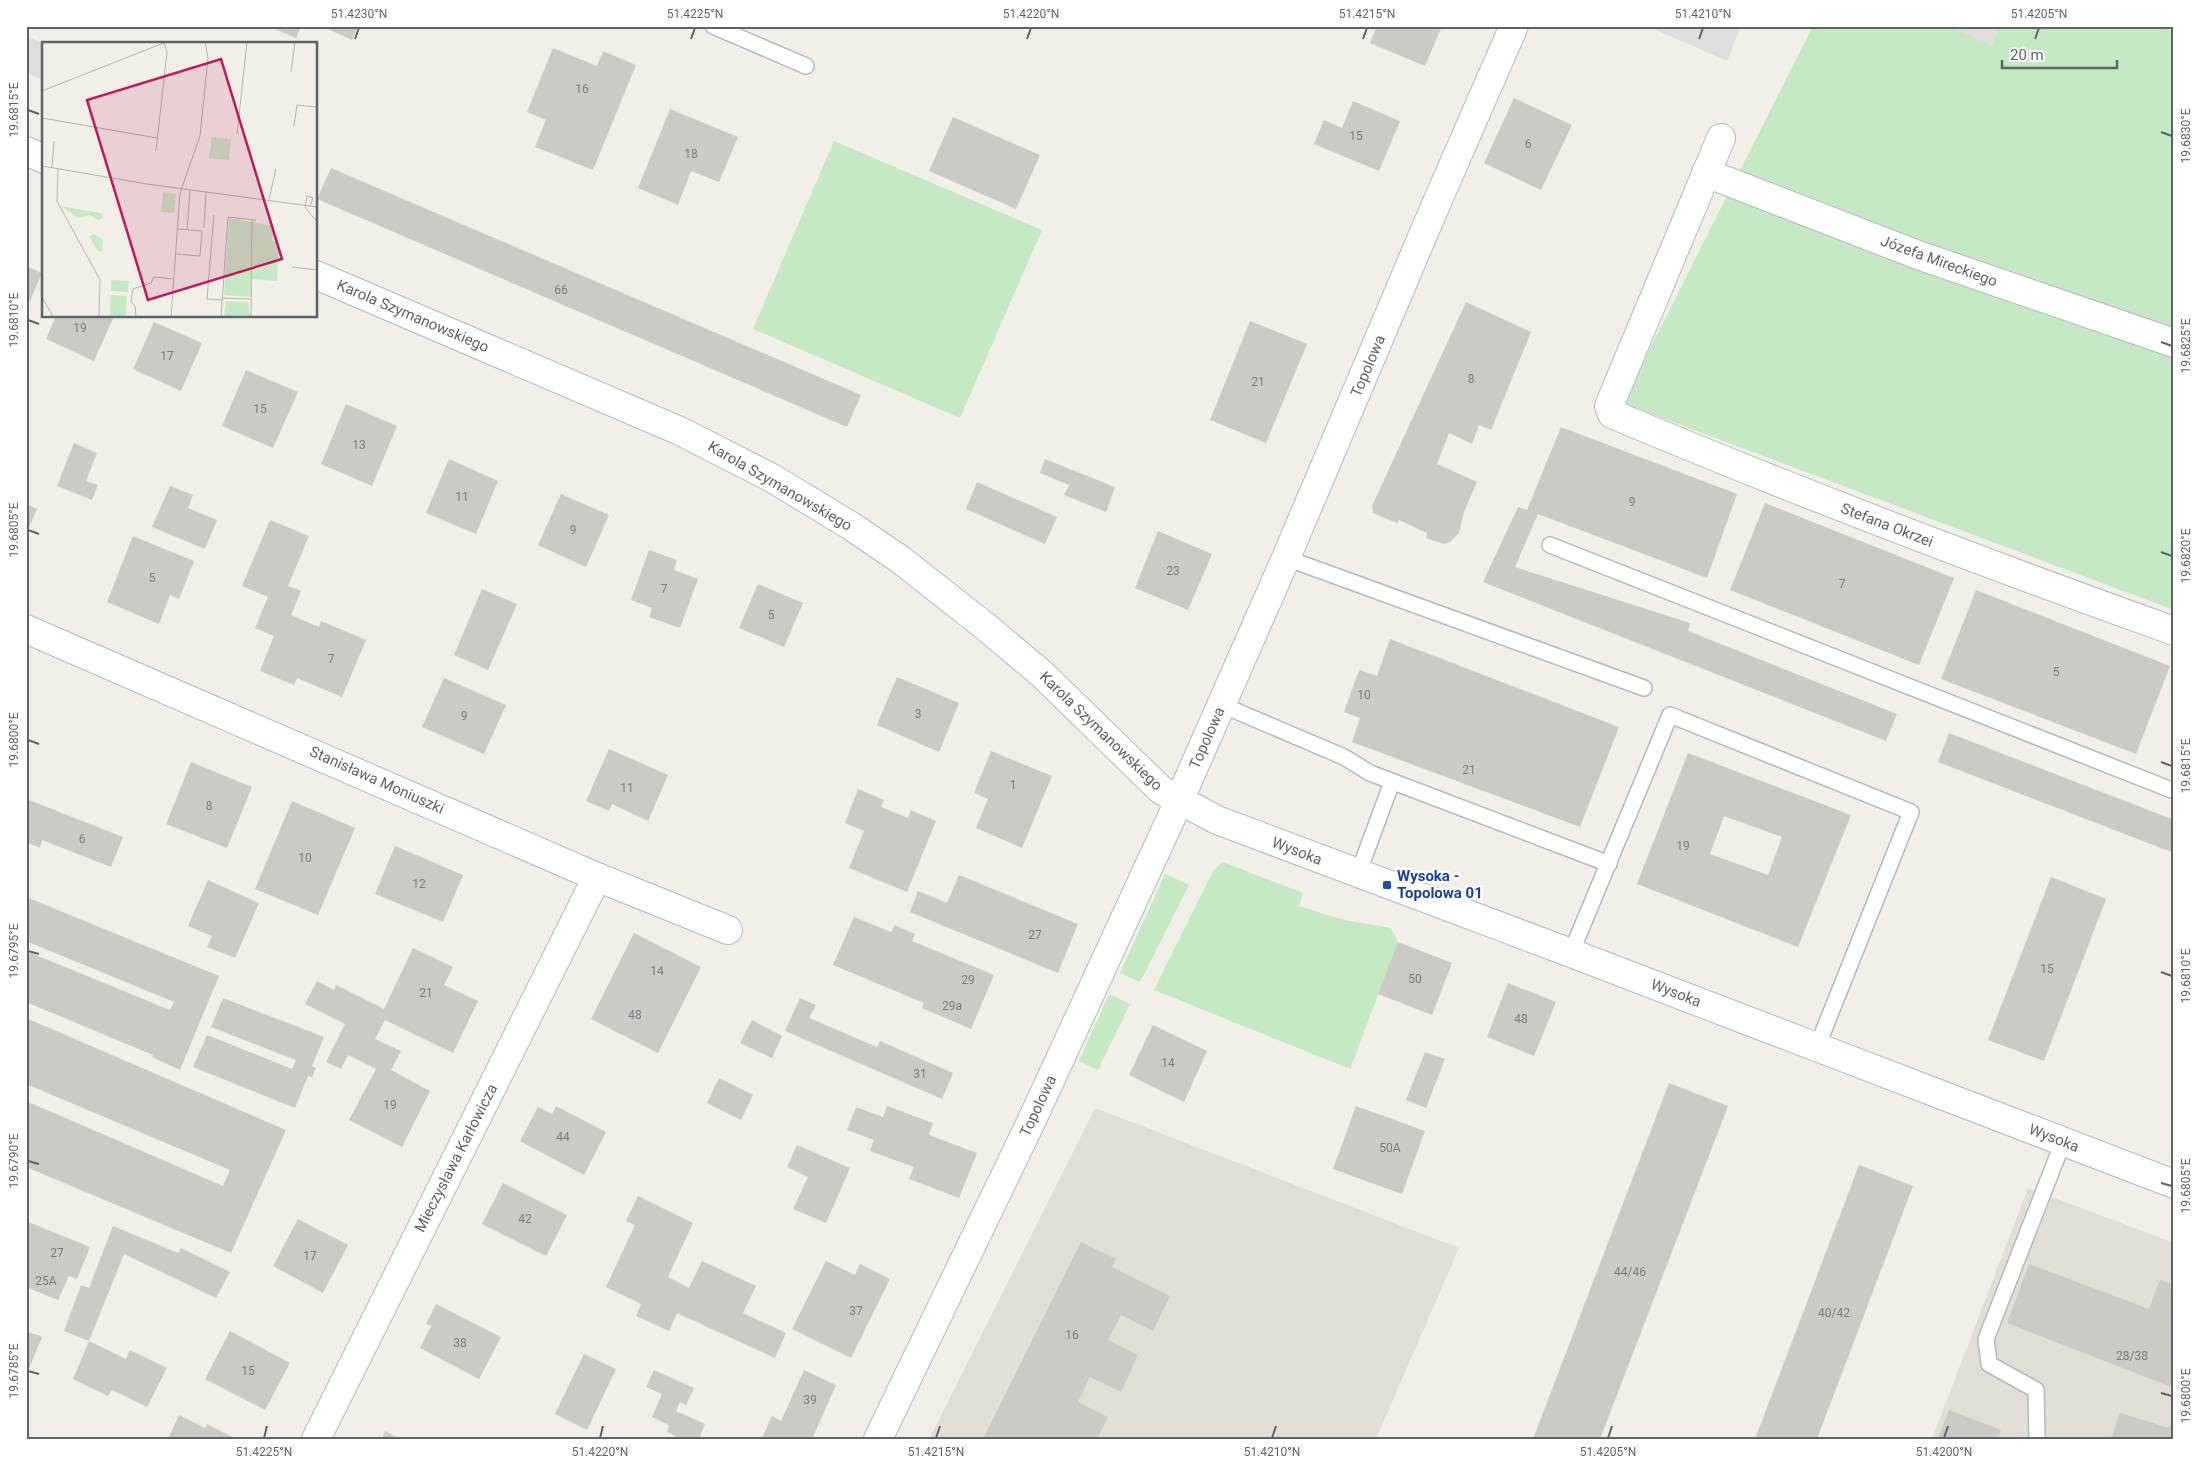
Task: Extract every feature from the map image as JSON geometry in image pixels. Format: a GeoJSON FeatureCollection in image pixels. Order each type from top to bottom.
{"type":"FeatureCollection","features":[{"type":"Feature","properties":{"kind":"street","name":"Topolowa"},"geometry":{"type":"LineString","coordinates":[[878,1439],[1031,1122],[1179,801],[1286,558],[1430,217],[1514,26]]}},
{"type":"Feature","properties":{"kind":"street"},"geometry":{"type":"LineString","coordinates":[[1706,172],[1721,138]]}},
{"type":"Feature","properties":{"kind":"street"},"geometry":{"type":"LineString","coordinates":[[26,151],[42,158]]}},
{"type":"Feature","properties":{"kind":"street","name":"Józefa Mireckiego"},"geometry":{"type":"LineString","coordinates":[[1706,172],[1918,255],[2174,343]]}},
{"type":"Feature","properties":{"kind":"street","name":"Stefana Okrzei"},"geometry":{"type":"LineString","coordinates":[[1706,172],[1609,406],[1612,414],[1758,475],[1989,565],[2174,631]]}},
{"type":"Feature","properties":{"kind":"street","name":"Karola Szymanowskiego"},"geometry":{"type":"LineString","coordinates":[[318,276],[680,431],[732,456],[798,493],[886,549],[986,627],[1042,674],[1161,790],[1179,801]]}},
{"type":"Feature","properties":{"kind":"street","name":"Stanisława Moniuszki"},"geometry":{"type":"LineString","coordinates":[[26,628],[596,877],[728,930]]}},
{"type":"Feature","properties":{"kind":"street","name":"Wysoka"},"geometry":{"type":"LineString","coordinates":[[1179,801],[1217,820],[1571,953],[2174,1184]]}},
{"type":"Feature","properties":{"kind":"street","name":"Mieczysława Karłowicza"},"geometry":{"type":"LineString","coordinates":[[316,1439],[596,877]]}},
{"type":"Feature","properties":{"kind":"lane"},"geometry":{"type":"LineString","coordinates":[[713,26],[806,66]]}},
{"type":"Feature","properties":{"kind":"lane"},"geometry":{"type":"LineString","coordinates":[[1550,545],[2174,792]]}},
{"type":"Feature","properties":{"kind":"lane"},"geometry":{"type":"LineString","coordinates":[[1286,558],[1644,688]]}},
{"type":"Feature","properties":{"kind":"lane"},"geometry":{"type":"LineString","coordinates":[[1222,705],[1344,757],[1370,773],[1608,864]]}},
{"type":"Feature","properties":{"kind":"lane"},"geometry":{"type":"LineString","coordinates":[[1571,953],[1670,715],[1911,812],[1817,1047]]}},
{"type":"Feature","properties":{"kind":"lane"},"geometry":{"type":"LineString","coordinates":[[1358,874],[1392,782]]}},
{"type":"Feature","properties":{"kind":"lane"},"geometry":{"type":"LineString","coordinates":[[2037,1439],[2036,1390],[1990,1364],[1986,1339],[2063,1142]]}},
{"type":"Feature","properties":{"kind":"shaded area"},"geometry":{"type":"Polygon","coordinates":[[[1647,26],[1741,26],[1727,61],[1647,26]]]}},
{"type":"Feature","properties":{"kind":"shaded area"},"geometry":{"type":"Polygon","coordinates":[[[1948,26],[1999,26],[1992,45],[1948,26]]]}},
{"type":"Feature","properties":{"kind":"shaded area"},"geometry":{"type":"Polygon","coordinates":[[[26,36],[42,43],[42,80],[26,73],[26,36]]]}},
{"type":"Feature","properties":{"kind":"shaded area"},"geometry":{"type":"Polygon","coordinates":[[[1095,1108],[1459,1248],[1376,1439],[929,1439],[1095,1108]]]}},
{"type":"Feature","properties":{"kind":"shaded area"},"geometry":{"type":"Polygon","coordinates":[[[2028,1188],[2174,1243],[2174,1439],[1932,1439],[2028,1188]]]}},
{"type":"Feature","properties":{"kind":"green space"},"geometry":{"type":"Polygon","coordinates":[[[1813,26],[1948,26],[1992,45],[1999,26],[2165,26],[2174,29],[2174,610],[1625,404],[1637,374],[1813,26]]]}},
{"type":"Feature","properties":{"kind":"green space"},"geometry":{"type":"Polygon","coordinates":[[[834,141],[1042,230],[960,418],[753,329],[834,141]]]}},
{"type":"Feature","properties":{"kind":"green space"},"geometry":{"type":"Polygon","coordinates":[[[1223,862],[1303,893],[1299,906],[1344,920],[1391,928],[1398,942],[1350,1069],[1154,990],[1213,871],[1223,862]]]}},
{"type":"Feature","properties":{"kind":"green space"},"geometry":{"type":"Polygon","coordinates":[[[1165,874],[1189,885],[1140,982],[1120,973],[1165,874]]]}},
{"type":"Feature","properties":{"kind":"green space"},"geometry":{"type":"Polygon","coordinates":[[[1109,994],[1130,1004],[1098,1070],[1079,1061],[1109,994]]]}},
{"type":"Feature","properties":{"kind":"building"},"geometry":{"type":"Polygon","coordinates":[[[268,26],[301,26],[296,38],[268,26]]]}},
{"type":"Feature","properties":{"kind":"building"},"geometry":{"type":"Polygon","coordinates":[[[321,26],[358,26],[352,40],[321,26]]]}},
{"type":"Feature","properties":{"kind":"building"},"geometry":{"type":"Polygon","coordinates":[[[1377,26],[1442,26],[1425,66],[1370,43],[1377,26]]]}},
{"type":"Feature","properties":{"kind":"building"},"geometry":{"type":"Polygon","coordinates":[[[553,48],[597,66],[603,51],[636,65],[593,170],[535,147],[546,120],[527,112],[553,48]]]}},
{"type":"Feature","properties":{"kind":"building"},"geometry":{"type":"Polygon","coordinates":[[[1514,98],[1572,125],[1541,190],[1484,163],[1514,98]]]}},
{"type":"Feature","properties":{"kind":"building"},"geometry":{"type":"Polygon","coordinates":[[[1353,101],[1400,121],[1379,171],[1314,144],[1324,120],[1342,128],[1353,101]]]}},
{"type":"Feature","properties":{"kind":"building"},"geometry":{"type":"Polygon","coordinates":[[[670,109],[738,137],[719,182],[691,171],[678,205],[638,188],[670,109]]]}},
{"type":"Feature","properties":{"kind":"building"},"geometry":{"type":"Polygon","coordinates":[[[953,117],[1040,155],[1016,209],[929,171],[953,117]]]}},
{"type":"Feature","properties":{"kind":"building"},"geometry":{"type":"Polygon","coordinates":[[[331,168],[861,395],[847,427],[318,199],[331,168]]]}},
{"type":"Feature","properties":{"kind":"building"},"geometry":{"type":"Polygon","coordinates":[[[26,266],[42,273],[26,310],[26,266]]]}},
{"type":"Feature","properties":{"kind":"building"},"geometry":{"type":"Polygon","coordinates":[[[1466,302],[1531,332],[1491,430],[1479,425],[1472,444],[1449,433],[1437,464],[1477,482],[1464,512],[1459,533],[1450,542],[1444,544],[1426,538],[1427,533],[1399,520],[1397,523],[1373,513],[1372,506],[1466,302]]]}},
{"type":"Feature","properties":{"kind":"building"},"geometry":{"type":"Polygon","coordinates":[[[55,318],[113,318],[94,361],[46,339],[55,318]]]}},
{"type":"Feature","properties":{"kind":"building"},"geometry":{"type":"Polygon","coordinates":[[[1250,321],[1307,344],[1266,443],[1210,420],[1250,321]]]}},
{"type":"Feature","properties":{"kind":"building"},"geometry":{"type":"Polygon","coordinates":[[[154,322],[202,343],[181,391],[133,369],[154,322]]]}},
{"type":"Feature","properties":{"kind":"building"},"geometry":{"type":"Polygon","coordinates":[[[246,370],[298,392],[273,448],[222,426],[246,370]]]}},
{"type":"Feature","properties":{"kind":"building"},"geometry":{"type":"Polygon","coordinates":[[[346,404],[397,426],[372,486],[321,464],[346,404]]]}},
{"type":"Feature","properties":{"kind":"building"},"geometry":{"type":"Polygon","coordinates":[[[1561,427],[1737,494],[1707,578],[1538,514],[1515,567],[1690,623],[1688,631],[1897,714],[1886,741],[1483,582],[1518,507],[1527,510],[1561,427]]]}},
{"type":"Feature","properties":{"kind":"building"},"geometry":{"type":"Polygon","coordinates":[[[74,443],[97,453],[86,481],[98,485],[92,500],[57,486],[74,443]]]}},
{"type":"Feature","properties":{"kind":"building"},"geometry":{"type":"Polygon","coordinates":[[[449,459],[498,481],[476,534],[426,513],[449,459]]]}},
{"type":"Feature","properties":{"kind":"building"},"geometry":{"type":"Polygon","coordinates":[[[1045,459],[1115,487],[1106,512],[1064,495],[1069,485],[1040,473],[1045,459]]]}},
{"type":"Feature","properties":{"kind":"building"},"geometry":{"type":"Polygon","coordinates":[[[977,482],[1057,517],[1045,544],[966,509],[977,482]]]}},
{"type":"Feature","properties":{"kind":"building"},"geometry":{"type":"Polygon","coordinates":[[[170,486],[193,495],[188,508],[217,520],[205,549],[152,527],[170,486]]]}},
{"type":"Feature","properties":{"kind":"building"},"geometry":{"type":"Polygon","coordinates":[[[561,494],[609,515],[586,567],[538,545],[561,494]]]}},
{"type":"Feature","properties":{"kind":"building"},"geometry":{"type":"Polygon","coordinates":[[[1765,503],[1954,578],[1919,665],[1730,590],[1765,503]]]}},
{"type":"Feature","properties":{"kind":"building"},"geometry":{"type":"Polygon","coordinates":[[[26,504],[37,509],[26,534],[26,504]]]}},
{"type":"Feature","properties":{"kind":"building"},"geometry":{"type":"Polygon","coordinates":[[[270,520],[309,536],[288,586],[301,591],[291,615],[319,627],[321,621],[366,640],[342,697],[297,678],[294,685],[260,671],[274,636],[255,628],[268,597],[242,586],[270,520]]]}},
{"type":"Feature","properties":{"kind":"building"},"geometry":{"type":"Polygon","coordinates":[[[1158,531],[1212,554],[1188,610],[1135,588],[1158,531]]]}},
{"type":"Feature","properties":{"kind":"building"},"geometry":{"type":"Polygon","coordinates":[[[133,536],[194,561],[179,599],[170,595],[159,624],[107,602],[133,536]]]}},
{"type":"Feature","properties":{"kind":"building"},"geometry":{"type":"Polygon","coordinates":[[[649,550],[677,560],[674,570],[698,579],[680,628],[649,617],[652,608],[631,600],[649,550]]]}},
{"type":"Feature","properties":{"kind":"building"},"geometry":{"type":"Polygon","coordinates":[[[758,584],[803,603],[784,647],[739,628],[758,584]]]}},
{"type":"Feature","properties":{"kind":"building"},"geometry":{"type":"Polygon","coordinates":[[[482,589],[517,604],[488,670],[454,655],[482,589]]]}},
{"type":"Feature","properties":{"kind":"building"},"geometry":{"type":"Polygon","coordinates":[[[1976,590],[2170,666],[2136,754],[1941,679],[1976,590]]]}},
{"type":"Feature","properties":{"kind":"building"},"geometry":{"type":"Polygon","coordinates":[[[1390,639],[1619,727],[1580,827],[1352,742],[1360,718],[1344,712],[1356,678],[1360,670],[1377,676],[1390,639]]]}},
{"type":"Feature","properties":{"kind":"building"},"geometry":{"type":"Polygon","coordinates":[[[897,677],[959,703],[939,752],[877,725],[897,677]]]}},
{"type":"Feature","properties":{"kind":"building"},"geometry":{"type":"Polygon","coordinates":[[[444,678],[506,705],[484,754],[422,727],[444,678]]]}},
{"type":"Feature","properties":{"kind":"building"},"geometry":{"type":"Polygon","coordinates":[[[1949,733],[2174,820],[2174,853],[1938,762],[1949,733]]]}},
{"type":"Feature","properties":{"kind":"building"},"geometry":{"type":"Polygon","coordinates":[[[609,749],[668,775],[648,821],[612,804],[609,811],[586,801],[609,749]]]}},
{"type":"Feature","properties":{"kind":"building"},"geometry":{"type":"Polygon","coordinates":[[[991,751],[1052,776],[1022,848],[976,828],[988,799],[974,793],[991,751]]]}},
{"type":"Feature","properties":{"kind":"building"},"geometry":{"type":"Polygon","coordinates":[[[1688,753],[1851,815],[1798,947],[1637,884],[1688,753]],[[1724,816],[1710,854],[1768,875],[1782,837],[1724,816]]]}},
{"type":"Feature","properties":{"kind":"building"},"geometry":{"type":"Polygon","coordinates":[[[191,762],[252,787],[227,848],[166,824],[191,762]]]}},
{"type":"Feature","properties":{"kind":"building"},"geometry":{"type":"Polygon","coordinates":[[[858,789],[884,800],[881,807],[908,818],[911,810],[936,821],[907,892],[849,868],[864,831],[845,823],[858,789]]]}},
{"type":"Feature","properties":{"kind":"building"},"geometry":{"type":"Polygon","coordinates":[[[29,800],[123,837],[111,867],[42,840],[40,848],[26,842],[26,807],[29,800]]]}},
{"type":"Feature","properties":{"kind":"building"},"geometry":{"type":"Polygon","coordinates":[[[292,801],[355,828],[318,915],[255,889],[292,801]]]}},
{"type":"Feature","properties":{"kind":"building"},"geometry":{"type":"Polygon","coordinates":[[[395,846],[463,875],[443,922],[375,894],[395,846]]]}},
{"type":"Feature","properties":{"kind":"building"},"geometry":{"type":"Polygon","coordinates":[[[959,875],[1078,924],[1058,973],[910,912],[918,891],[947,903],[959,875]]]}},
{"type":"Feature","properties":{"kind":"building"},"geometry":{"type":"Polygon","coordinates":[[[2051,877],[2106,899],[2044,1061],[1988,1040],[2051,877]]]}},
{"type":"Feature","properties":{"kind":"building"},"geometry":{"type":"Polygon","coordinates":[[[208,880],[259,903],[235,958],[207,947],[212,936],[188,926],[208,880]]]}},
{"type":"Feature","properties":{"kind":"building"},"geometry":{"type":"Polygon","coordinates":[[[26,897],[219,976],[180,1070],[152,1057],[153,1055],[26,1002],[26,951],[170,1010],[174,1002],[26,941],[26,897]]]}},
{"type":"Feature","properties":{"kind":"building"},"geometry":{"type":"Polygon","coordinates":[[[854,917],[891,932],[895,925],[915,934],[912,941],[994,975],[971,1029],[922,1008],[924,1003],[833,965],[854,917]]]}},
{"type":"Feature","properties":{"kind":"building"},"geometry":{"type":"Polygon","coordinates":[[[634,933],[701,967],[658,1053],[591,1019],[634,933]]]}},
{"type":"Feature","properties":{"kind":"building"},"geometry":{"type":"Polygon","coordinates":[[[1398,942],[1452,963],[1432,1015],[1378,994],[1398,942]]]}},
{"type":"Feature","properties":{"kind":"building"},"geometry":{"type":"Polygon","coordinates":[[[413,948],[453,967],[444,985],[478,1001],[453,1053],[385,1020],[377,1035],[375,1039],[401,1051],[391,1070],[430,1091],[402,1147],[349,1120],[376,1069],[348,1055],[341,1069],[326,1062],[345,1024],[305,1004],[317,981],[334,990],[336,985],[384,1009],[413,948]]]}},
{"type":"Feature","properties":{"kind":"building"},"geometry":{"type":"Polygon","coordinates":[[[1508,983],[1556,1002],[1534,1056],[1487,1037],[1508,983]]]}},
{"type":"Feature","properties":{"kind":"building"},"geometry":{"type":"Polygon","coordinates":[[[223,998],[324,1037],[312,1066],[316,1068],[312,1077],[308,1076],[295,1108],[193,1067],[207,1035],[292,1069],[296,1060],[211,1027],[223,998]]]}},
{"type":"Feature","properties":{"kind":"building"},"geometry":{"type":"Polygon","coordinates":[[[800,998],[816,1005],[809,1018],[877,1047],[880,1041],[953,1073],[942,1099],[785,1031],[800,998]]]}},
{"type":"Feature","properties":{"kind":"building"},"geometry":{"type":"Polygon","coordinates":[[[26,1018],[286,1130],[231,1253],[26,1167],[26,1101],[223,1186],[230,1170],[26,1084],[26,1018]]]}},
{"type":"Feature","properties":{"kind":"building"},"geometry":{"type":"Polygon","coordinates":[[[752,1020],[782,1036],[772,1058],[740,1043],[752,1020]]]}},
{"type":"Feature","properties":{"kind":"building"},"geometry":{"type":"Polygon","coordinates":[[[1153,1025],[1207,1051],[1184,1102],[1129,1075],[1153,1025]]]}},
{"type":"Feature","properties":{"kind":"building"},"geometry":{"type":"Polygon","coordinates":[[[1425,1052],[1445,1059],[1426,1108],[1406,1100],[1425,1052]]]}},
{"type":"Feature","properties":{"kind":"building"},"geometry":{"type":"Polygon","coordinates":[[[719,1078],[753,1095],[741,1120],[707,1103],[719,1078]]]}},
{"type":"Feature","properties":{"kind":"building"},"geometry":{"type":"Polygon","coordinates":[[[1669,1083],[1728,1106],[1600,1439],[1533,1439],[1669,1083]]]}},
{"type":"Feature","properties":{"kind":"building"},"geometry":{"type":"Polygon","coordinates":[[[556,1106],[606,1132],[584,1175],[520,1141],[538,1107],[552,1114],[556,1106]]]}},
{"type":"Feature","properties":{"kind":"building"},"geometry":{"type":"Polygon","coordinates":[[[887,1106],[933,1123],[929,1135],[977,1153],[959,1198],[909,1179],[914,1167],[870,1151],[874,1140],[847,1130],[856,1107],[883,1117],[887,1106]]]}},
{"type":"Feature","properties":{"kind":"building"},"geometry":{"type":"Polygon","coordinates":[[[1356,1106],[1425,1131],[1402,1194],[1333,1169],[1356,1106]]]}},
{"type":"Feature","properties":{"kind":"building"},"geometry":{"type":"Polygon","coordinates":[[[797,1145],[850,1168],[826,1223],[793,1209],[808,1177],[787,1167],[797,1145]]]}},
{"type":"Feature","properties":{"kind":"building"},"geometry":{"type":"Polygon","coordinates":[[[1859,1165],[1913,1186],[1817,1439],[1755,1439],[1859,1165]]]}},
{"type":"Feature","properties":{"kind":"building"},"geometry":{"type":"Polygon","coordinates":[[[503,1183],[567,1215],[546,1256],[482,1224],[503,1183]]]}},
{"type":"Feature","properties":{"kind":"building"},"geometry":{"type":"Polygon","coordinates":[[[638,1196],[693,1223],[668,1277],[689,1288],[702,1261],[756,1286],[743,1313],[786,1333],[775,1358],[677,1313],[669,1331],[636,1316],[641,1304],[606,1287],[635,1225],[626,1221],[638,1196]]]}},
{"type":"Feature","properties":{"kind":"building"},"geometry":{"type":"Polygon","coordinates":[[[298,1219],[348,1245],[323,1293],[273,1266],[298,1219]]]}},
{"type":"Feature","properties":{"kind":"building"},"geometry":{"type":"Polygon","coordinates":[[[26,1221],[90,1247],[77,1279],[69,1276],[58,1300],[26,1287],[26,1221]]]}},
{"type":"Feature","properties":{"kind":"building"},"geometry":{"type":"Polygon","coordinates":[[[113,1226],[178,1253],[181,1248],[230,1272],[216,1298],[124,1254],[89,1341],[64,1331],[81,1285],[89,1288],[113,1226]]]}},
{"type":"Feature","properties":{"kind":"building"},"geometry":{"type":"Polygon","coordinates":[[[1081,1242],[1116,1259],[1112,1267],[1170,1296],[1153,1331],[1121,1315],[1108,1340],[1138,1355],[1121,1392],[1090,1377],[1078,1402],[1108,1417],[1097,1439],[983,1439],[1081,1242]]]}},
{"type":"Feature","properties":{"kind":"building"},"geometry":{"type":"Polygon","coordinates":[[[826,1261],[855,1275],[860,1264],[890,1279],[851,1358],[792,1329],[826,1261]]]}},
{"type":"Feature","properties":{"kind":"building"},"geometry":{"type":"Polygon","coordinates":[[[2029,1264],[2149,1309],[2160,1280],[2174,1285],[2174,1388],[2007,1323],[2029,1264]]]}},
{"type":"Feature","properties":{"kind":"building"},"geometry":{"type":"Polygon","coordinates":[[[436,1304],[501,1337],[479,1379],[420,1348],[431,1326],[426,1324],[436,1304]]]}},
{"type":"Feature","properties":{"kind":"building"},"geometry":{"type":"Polygon","coordinates":[[[26,1331],[42,1337],[26,1376],[26,1331]]]}},
{"type":"Feature","properties":{"kind":"building"},"geometry":{"type":"Polygon","coordinates":[[[230,1331],[290,1363],[265,1410],[205,1379],[230,1331]]]}},
{"type":"Feature","properties":{"kind":"building"},"geometry":{"type":"Polygon","coordinates":[[[89,1341],[126,1359],[130,1350],[167,1368],[147,1407],[112,1390],[108,1396],[73,1379],[89,1341]]]}},
{"type":"Feature","properties":{"kind":"building"},"geometry":{"type":"Polygon","coordinates":[[[584,1354],[616,1369],[587,1430],[555,1414],[584,1354]]]}},
{"type":"Feature","properties":{"kind":"building"},"geometry":{"type":"Polygon","coordinates":[[[654,1370],[694,1388],[686,1405],[680,1402],[676,1411],[705,1424],[699,1439],[681,1439],[667,1432],[669,1425],[652,1417],[662,1394],[646,1387],[654,1370]]]}},
{"type":"Feature","properties":{"kind":"building"},"geometry":{"type":"Polygon","coordinates":[[[804,1370],[836,1385],[812,1439],[762,1438],[772,1416],[781,1421],[804,1370]]]}},
{"type":"Feature","properties":{"kind":"building"},"geometry":{"type":"Polygon","coordinates":[[[1949,1410],[2001,1430],[1997,1439],[1938,1439],[1949,1410]]]}},
{"type":"Feature","properties":{"kind":"building"},"geometry":{"type":"Polygon","coordinates":[[[2120,1413],[2169,1428],[2174,1417],[2174,1439],[2111,1439],[2120,1413]]]}},
{"type":"Feature","properties":{"kind":"building"},"geometry":{"type":"Polygon","coordinates":[[[179,1415],[205,1428],[207,1424],[236,1439],[168,1439],[179,1415]]]}},
{"type":"Feature","properties":{"kind":"building"},"geometry":{"type":"Polygon","coordinates":[[[385,1431],[400,1439],[382,1439],[385,1431]]]}},
{"type":"Feature","properties":{"kind":"place","name":"Wysoka - Topolowa 01"},"geometry":{"type":"Point","coordinates":[1387,885]}}]}
